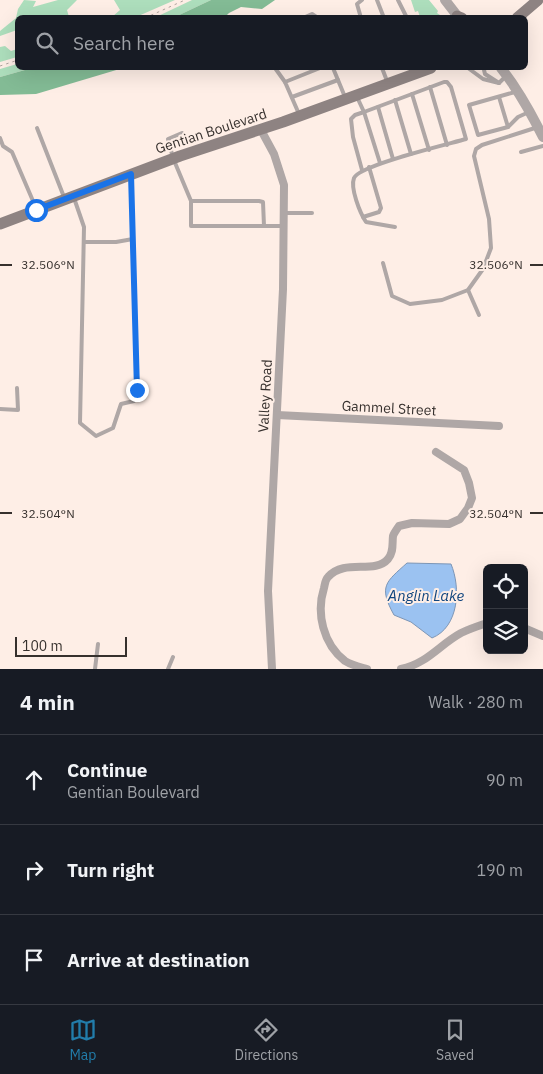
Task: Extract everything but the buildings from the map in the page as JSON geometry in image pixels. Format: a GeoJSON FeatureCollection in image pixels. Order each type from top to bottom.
{"type":"FeatureCollection","features":[{"type":"Feature","properties":{"kind":"main road"},"geometry":{"type":"LineString","coordinates":[[520,15],[538,0]]}},
{"type":"Feature","properties":{"kind":"main road","name":"Gentian Boulevard"},"geometry":{"type":"LineString","coordinates":[[0,224],[173,158],[261,130],[426,70]]}},
{"type":"Feature","properties":{"kind":"street"},"geometry":{"type":"LineString","coordinates":[[445,0],[457,15]]}},
{"type":"Feature","properties":{"kind":"street"},"geometry":{"type":"LineString","coordinates":[[504,71],[530,112],[543,138]]}},
{"type":"Feature","properties":{"kind":"street","name":"Valley Road"},"geometry":{"type":"LineString","coordinates":[[261,130],[274,154],[284,184],[283,289],[268,591],[272,669]]}},
{"type":"Feature","properties":{"kind":"street","name":"Gammel Street"},"geometry":{"type":"LineString","coordinates":[[277,415],[499,426]]}},
{"type":"Feature","properties":{"kind":"street"},"geometry":{"type":"LineString","coordinates":[[367,669],[346,662],[330,645],[322,623],[320,600],[326,579],[336,570],[351,566],[382,564],[388,559],[393,550],[394,536],[399,526],[412,522],[449,524],[460,518],[468,508],[472,498],[469,483],[464,470],[436,452]]}},
{"type":"Feature","properties":{"kind":"street"},"geometry":{"type":"LineString","coordinates":[[401,669],[414,666],[460,633],[483,624]]}},
{"type":"Feature","properties":{"kind":"street"},"geometry":{"type":"LineString","coordinates":[[528,630],[543,636]]}},
{"type":"Feature","properties":{"kind":"lane"},"geometry":{"type":"LineString","coordinates":[[361,15],[357,7],[362,0]]}},
{"type":"Feature","properties":{"kind":"lane"},"geometry":{"type":"LineString","coordinates":[[377,0],[383,15]]}},
{"type":"Feature","properties":{"kind":"lane"},"geometry":{"type":"LineString","coordinates":[[398,0],[406,15]]}},
{"type":"Feature","properties":{"kind":"lane"},"geometry":{"type":"LineString","coordinates":[[276,70],[285,82],[300,116]]}},
{"type":"Feature","properties":{"kind":"lane"},"geometry":{"type":"LineString","coordinates":[[285,82],[315,70]]}},
{"type":"Feature","properties":{"kind":"lane"},"geometry":{"type":"LineString","coordinates":[[334,70],[338,80],[364,112],[380,163]]}},
{"type":"Feature","properties":{"kind":"lane"},"geometry":{"type":"LineString","coordinates":[[383,70],[388,84]]}},
{"type":"Feature","properties":{"kind":"lane"},"geometry":{"type":"LineString","coordinates":[[471,70],[483,79],[499,83]]}},
{"type":"Feature","properties":{"kind":"lane"},"geometry":{"type":"LineString","coordinates":[[499,83],[504,71]]}},
{"type":"Feature","properties":{"kind":"lane"},"geometry":{"type":"LineString","coordinates":[[483,72],[499,83]]}},
{"type":"Feature","properties":{"kind":"lane"},"geometry":{"type":"LineString","coordinates":[[292,97],[338,80]]}},
{"type":"Feature","properties":{"kind":"lane"},"geometry":{"type":"LineString","coordinates":[[362,170],[352,136],[351,119],[355,115],[448,82],[466,139],[380,163],[362,170],[354,178],[354,188],[366,222],[395,227]]}},
{"type":"Feature","properties":{"kind":"lane"},"geometry":{"type":"LineString","coordinates":[[430,87],[447,145]]}},
{"type":"Feature","properties":{"kind":"lane"},"geometry":{"type":"LineString","coordinates":[[518,92],[468,105],[478,135],[508,127],[518,117],[530,112]]}},
{"type":"Feature","properties":{"kind":"lane"},"geometry":{"type":"LineString","coordinates":[[412,94],[429,150]]}},
{"type":"Feature","properties":{"kind":"lane"},"geometry":{"type":"LineString","coordinates":[[499,97],[508,127]]}},
{"type":"Feature","properties":{"kind":"lane"},"geometry":{"type":"LineString","coordinates":[[395,100],[411,154]]}},
{"type":"Feature","properties":{"kind":"lane"},"geometry":{"type":"LineString","coordinates":[[378,107],[393,159]]}},
{"type":"Feature","properties":{"kind":"lane"},"geometry":{"type":"LineString","coordinates":[[383,263],[392,296],[410,304],[442,300],[468,290],[483,270],[491,248],[489,219],[474,156],[476,149],[482,145],[538,127]]}},
{"type":"Feature","properties":{"kind":"lane"},"geometry":{"type":"LineString","coordinates":[[36,128],[84,227],[80,423],[96,436],[114,428],[121,404],[134,400],[137,390],[131,174]]}},
{"type":"Feature","properties":{"kind":"lane"},"geometry":{"type":"LineString","coordinates":[[182,133],[168,139],[173,158],[191,201],[191,226],[284,226]]}},
{"type":"Feature","properties":{"kind":"lane"},"geometry":{"type":"LineString","coordinates":[[0,138],[3,146],[12,152],[36,210]]}},
{"type":"Feature","properties":{"kind":"lane"},"geometry":{"type":"LineString","coordinates":[[521,152],[543,146]]}},
{"type":"Feature","properties":{"kind":"lane"},"geometry":{"type":"LineString","coordinates":[[363,217],[379,212],[381,208],[369,167]]}},
{"type":"Feature","properties":{"kind":"lane"},"geometry":{"type":"LineString","coordinates":[[191,201],[263,202],[264,226]]}},
{"type":"Feature","properties":{"kind":"lane"},"geometry":{"type":"LineString","coordinates":[[284,212],[312,213]]}},
{"type":"Feature","properties":{"kind":"lane"},"geometry":{"type":"LineString","coordinates":[[84,242],[116,242],[133,239]]}},
{"type":"Feature","properties":{"kind":"lane"},"geometry":{"type":"LineString","coordinates":[[468,290],[479,316]]}},
{"type":"Feature","properties":{"kind":"lane"},"geometry":{"type":"LineString","coordinates":[[0,409],[18,410],[18,388]]}},
{"type":"Feature","properties":{"kind":"lane"},"geometry":{"type":"LineString","coordinates":[[95,669],[98,644]]}},
{"type":"Feature","properties":{"kind":"lane"},"geometry":{"type":"LineString","coordinates":[[168,669],[173,657]]}},
{"type":"Feature","properties":{"kind":"path"},"geometry":{"type":"LineString","coordinates":[[152,15],[185,0]]}},
{"type":"Feature","properties":{"kind":"path"},"geometry":{"type":"LineString","coordinates":[[0,66],[15,61]]}},
{"type":"Feature","properties":{"kind":"green space"},"geometry":{"type":"Polygon","coordinates":[[[24,0],[36,1],[33,7],[58,0],[77,0],[67,10],[68,15],[17,15],[24,0]]]}},
{"type":"Feature","properties":{"kind":"green space"},"geometry":{"type":"Polygon","coordinates":[[[114,0],[175,0],[141,15],[114,15],[120,10],[114,0]]]}},
{"type":"Feature","properties":{"kind":"green space"},"geometry":{"type":"Polygon","coordinates":[[[192,0],[211,0],[179,15],[160,15],[192,0]]]}},
{"type":"Feature","properties":{"kind":"green space"},"geometry":{"type":"Polygon","coordinates":[[[211,0],[275,0],[262,9],[241,7],[227,15],[179,15],[211,0]]]}},
{"type":"Feature","properties":{"kind":"green space"},"geometry":{"type":"Polygon","coordinates":[[[411,0],[429,0],[440,15],[419,15],[418,11],[415,12],[411,0]]]}},
{"type":"Feature","properties":{"kind":"green space"},"geometry":{"type":"Polygon","coordinates":[[[15,19],[15,31],[0,36],[0,31],[15,19]]]}},
{"type":"Feature","properties":{"kind":"green space"},"geometry":{"type":"Polygon","coordinates":[[[5,46],[11,51],[15,50],[15,58],[0,62],[0,47],[5,46]]]}},
{"type":"Feature","properties":{"kind":"green space"},"geometry":{"type":"Polygon","coordinates":[[[15,65],[15,70],[25,70],[0,77],[0,69],[15,65]]]}},
{"type":"Feature","properties":{"kind":"green space"},"geometry":{"type":"Polygon","coordinates":[[[25,70],[116,70],[36,94],[0,95],[0,77],[25,70]]]}},
{"type":"Feature","properties":{"kind":"water","name":"Anglin Lake"},"geometry":{"type":"Polygon","coordinates":[[[407,563],[451,564],[457,595],[453,616],[441,633],[432,638],[411,622],[394,615],[386,597],[389,580],[407,563]]]}},
{"type":"Feature","properties":{"kind":"route"},"geometry":{"type":"LineString","coordinates":[[36,210],[131,174],[137,390]]}}]}
